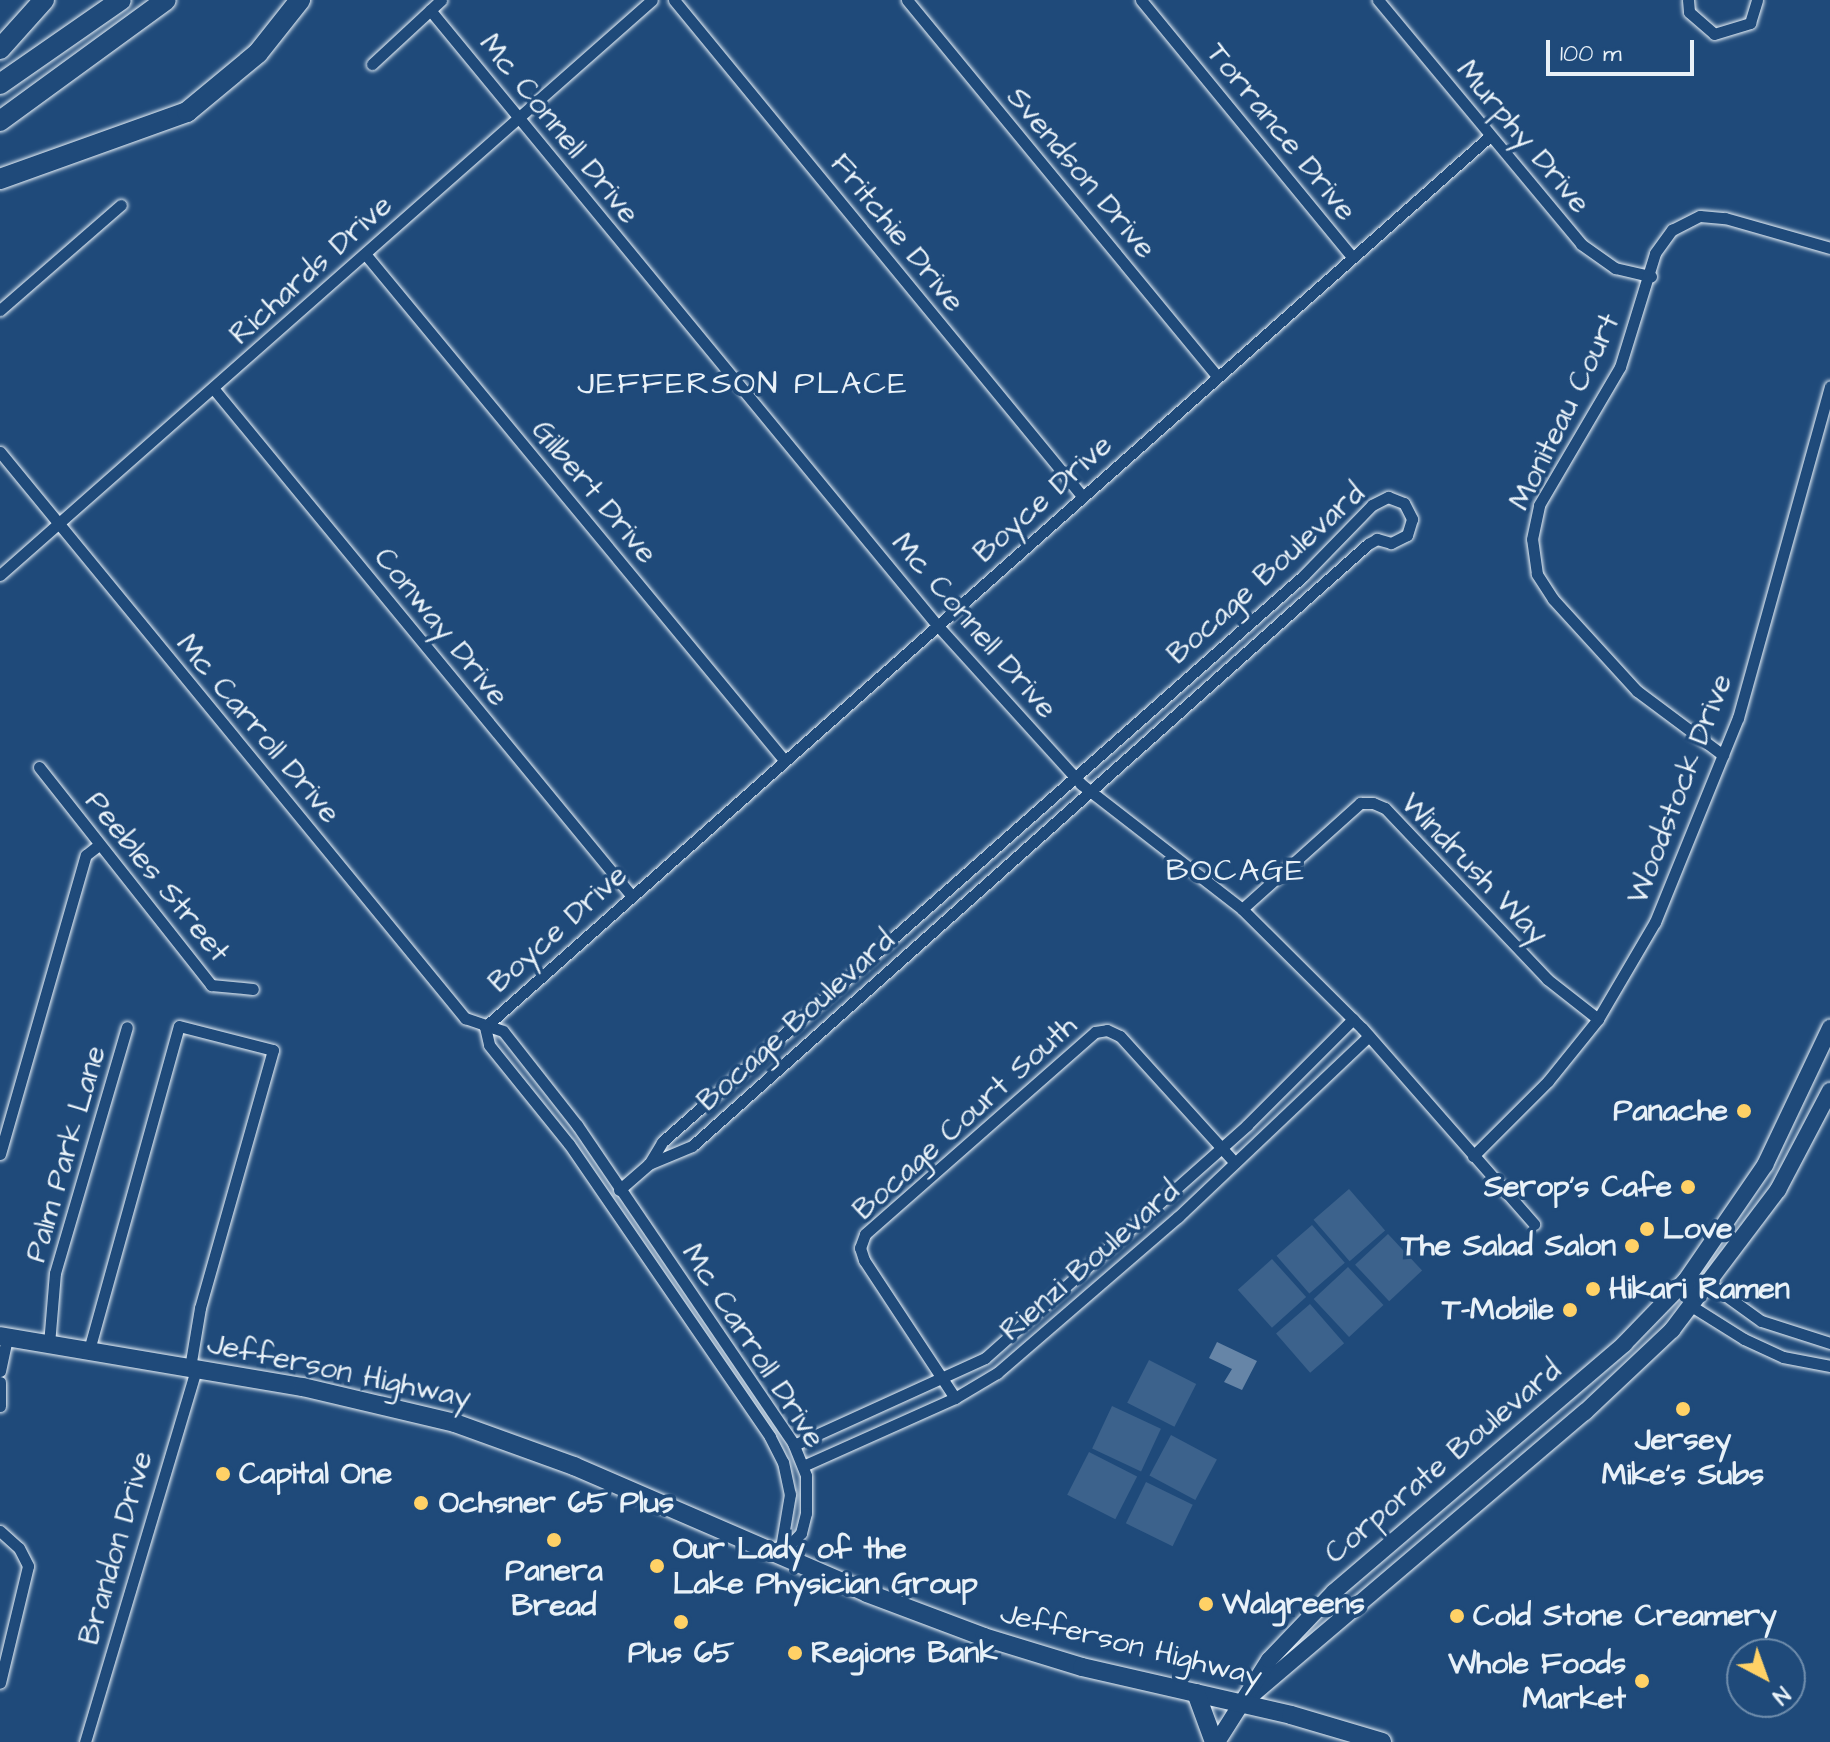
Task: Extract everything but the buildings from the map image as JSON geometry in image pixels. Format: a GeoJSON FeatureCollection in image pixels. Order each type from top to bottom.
{"type":"FeatureCollection","features":[{"type":"Feature","properties":{"kind":"highway"},"geometry":{"type":"LineString","coordinates":[[0,49],[44,0]]}},
{"type":"Feature","properties":{"kind":"highway"},"geometry":{"type":"LineString","coordinates":[[0,84],[121,0]]}},
{"type":"Feature","properties":{"kind":"highway"},"geometry":{"type":"LineString","coordinates":[[0,121],[166,0]]}},
{"type":"Feature","properties":{"kind":"highway"},"geometry":{"type":"LineString","coordinates":[[0,179],[187,112],[224,85],[296,7]]}},
{"type":"Feature","properties":{"kind":"main road","name":"Jefferson Highway"},"geometry":{"type":"LineString","coordinates":[[4,1336],[355,1397],[474,1429],[574,1466],[780,1555],[984,1637],[1082,1667],[1242,1703],[1382,1742]]}},
{"type":"Feature","properties":{"kind":"main road"},"geometry":{"type":"LineString","coordinates":[[1196,1693],[1216,1742]]}},
{"type":"Feature","properties":{"kind":"street"},"geometry":{"type":"LineString","coordinates":[[372,64],[441,0]]}},
{"type":"Feature","properties":{"kind":"street","name":"Richards Drive"},"geometry":{"type":"LineString","coordinates":[[0,575],[652,0]]}},
{"type":"Feature","properties":{"kind":"street","name":"Fritchie Drive"},"geometry":{"type":"LineString","coordinates":[[674,0],[1082,496]]}},
{"type":"Feature","properties":{"kind":"street","name":"Svendson Drive"},"geometry":{"type":"LineString","coordinates":[[907,0],[1217,376]]}},
{"type":"Feature","properties":{"kind":"street","name":"Torrance Drive"},"geometry":{"type":"LineString","coordinates":[[1141,0],[1352,257]]}},
{"type":"Feature","properties":{"kind":"street","name":"Murphy Drive"},"geometry":{"type":"LineString","coordinates":[[1378,0],[1581,244],[1615,268],[1651,276]]}},
{"type":"Feature","properties":{"kind":"street"},"geometry":{"type":"LineString","coordinates":[[1688,0],[1689,12],[1714,34],[1750,23],[1757,0]]}},
{"type":"Feature","properties":{"kind":"street","name":"Mc Connell Drive"},"geometry":{"type":"LineString","coordinates":[[430,10],[937,625],[1075,777],[1242,909],[1369,1036],[1534,1224]]}},
{"type":"Feature","properties":{"kind":"street","name":"Boyce Drive"},"geometry":{"type":"LineString","coordinates":[[485,1027],[1490,136]]}},
{"type":"Feature","properties":{"kind":"street"},"geometry":{"type":"LineString","coordinates":[[0,310],[121,205]]}},
{"type":"Feature","properties":{"kind":"street","name":"Moniteau Court"},"geometry":{"type":"LineString","coordinates":[[1723,755],[1637,691],[1553,599],[1537,574],[1532,539],[1539,505],[1620,367],[1651,276],[1655,253],[1672,230],[1700,216],[1830,248]]}},
{"type":"Feature","properties":{"kind":"street","name":"Gilbert Drive"},"geometry":{"type":"LineString","coordinates":[[366,255],[784,760]]}},
{"type":"Feature","properties":{"kind":"street","name":"Woodstock Drive"},"geometry":{"type":"LineString","coordinates":[[1473,1156],[1548,1081],[1598,1019],[1655,922],[1723,755],[1830,387]]}},
{"type":"Feature","properties":{"kind":"street","name":"Conway Drive"},"geometry":{"type":"LineString","coordinates":[[213,388],[631,895]]}},
{"type":"Feature","properties":{"kind":"street","name":"Mc Carroll Drive"},"geometry":{"type":"LineString","coordinates":[[0,452],[465,1018],[503,1031],[577,1125],[794,1445],[803,1466],[804,1523],[780,1555]]}},
{"type":"Feature","properties":{"kind":"street","name":"Bocage Boulevard"},"geometry":{"type":"LineString","coordinates":[[619,1190],[649,1164],[692,1146],[1368,544],[1377,539],[1391,543],[1407,535],[1412,519],[1404,503],[1388,497],[1372,505],[1314,565],[662,1142],[649,1164]]}},
{"type":"Feature","properties":{"kind":"street","name":"Peebles Street"},"geometry":{"type":"LineString","coordinates":[[39,767],[211,985],[253,989]]}},
{"type":"Feature","properties":{"kind":"street","name":"Windrush Way"},"geometry":{"type":"LineString","coordinates":[[1242,909],[1360,803],[1373,803],[1385,808],[1547,979],[1598,1019]]}},
{"type":"Feature","properties":{"kind":"street"},"geometry":{"type":"LineString","coordinates":[[0,1154],[86,855],[99,845]]}},
{"type":"Feature","properties":{"kind":"street","name":"Rienzi Boulevard"},"geometry":{"type":"LineString","coordinates":[[794,1445],[985,1358],[1221,1148],[1353,1019]]}},
{"type":"Feature","properties":{"kind":"street","name":"Brandon Drive"},"geometry":{"type":"LineString","coordinates":[[85,1742],[193,1368],[200,1308],[273,1050],[179,1026],[89,1350]]}},
{"type":"Feature","properties":{"kind":"street","name":"Palm Park Lane"},"geometry":{"type":"LineString","coordinates":[[49,1344],[55,1273],[127,1027]]}},
{"type":"Feature","properties":{"kind":"street","name":"Mc Carroll Drive"},"geometry":{"type":"LineString","coordinates":[[485,1027],[489,1045],[569,1144],[770,1437],[783,1462],[790,1494],[780,1555]]}},
{"type":"Feature","properties":{"kind":"street","name":"Corporate Boulevard"},"geometry":{"type":"LineString","coordinates":[[1242,1703],[1269,1660],[1334,1592],[1613,1353],[1686,1280],[1765,1165],[1830,1028]]}},
{"type":"Feature","properties":{"kind":"street","name":"Bocage Court South"},"geometry":{"type":"LineString","coordinates":[[944,1379],[860,1248],[865,1234],[1095,1032],[1107,1030],[1120,1036],[1221,1148]]}},
{"type":"Feature","properties":{"kind":"street","name":"Rienzi Boulevard"},"geometry":{"type":"LineString","coordinates":[[803,1466],[955,1398],[1022,1353],[1235,1163],[1369,1036]]}},
{"type":"Feature","properties":{"kind":"street","name":"Corporate Boulevard"},"geometry":{"type":"LineString","coordinates":[[1242,1703],[1585,1412],[1693,1307],[1778,1190],[1830,1091]]}},
{"type":"Feature","properties":{"kind":"street"},"geometry":{"type":"LineString","coordinates":[[1221,1148],[1235,1163]]}},
{"type":"Feature","properties":{"kind":"street"},"geometry":{"type":"LineString","coordinates":[[1830,1343],[1761,1321],[1711,1285],[1686,1280],[1693,1307],[1770,1351],[1830,1366]]}},
{"type":"Feature","properties":{"kind":"street"},"geometry":{"type":"LineString","coordinates":[[0,1371],[4,1336]]}},
{"type":"Feature","properties":{"kind":"street"},"geometry":{"type":"LineString","coordinates":[[944,1379],[955,1398]]}},
{"type":"Feature","properties":{"kind":"street"},"geometry":{"type":"LineString","coordinates":[[0,1382],[0,1406]]}},
{"type":"Feature","properties":{"kind":"street"},"geometry":{"type":"LineString","coordinates":[[0,1531],[19,1548],[28,1566],[0,1683]]}},
{"type":"Feature","properties":{"kind":"street"},"geometry":{"type":"LineString","coordinates":[[1216,1742],[1242,1703]]}},
{"type":"Feature","properties":{"kind":"shaded area"},"geometry":{"type":"Polygon","coordinates":[[[1349,1189],[1385,1231],[1350,1261],[1314,1220],[1349,1189]]]}},
{"type":"Feature","properties":{"kind":"shaded area"},"geometry":{"type":"Polygon","coordinates":[[[1312,1225],[1345,1263],[1309,1294],[1277,1256],[1312,1225]]]}},
{"type":"Feature","properties":{"kind":"shaded area"},"geometry":{"type":"Polygon","coordinates":[[[1388,1234],[1422,1271],[1389,1301],[1355,1265],[1388,1234]]]}},
{"type":"Feature","properties":{"kind":"shaded area"},"geometry":{"type":"Polygon","coordinates":[[[1272,1259],[1306,1297],[1272,1328],[1238,1290],[1272,1259]]]}},
{"type":"Feature","properties":{"kind":"shaded area"},"geometry":{"type":"Polygon","coordinates":[[[1348,1267],[1383,1305],[1349,1337],[1314,1299],[1348,1267]]]}},
{"type":"Feature","properties":{"kind":"shaded area"},"geometry":{"type":"Polygon","coordinates":[[[1310,1304],[1344,1343],[1310,1373],[1276,1334],[1310,1304]]]}},
{"type":"Feature","properties":{"kind":"shaded area"},"geometry":{"type":"Polygon","coordinates":[[[1217,1342],[1257,1361],[1242,1390],[1224,1382],[1232,1369],[1209,1358],[1217,1342]]]}},
{"type":"Feature","properties":{"kind":"shaded area"},"geometry":{"type":"Polygon","coordinates":[[[1149,1360],[1196,1384],[1174,1427],[1127,1403],[1149,1360]]]}},
{"type":"Feature","properties":{"kind":"shaded area"},"geometry":{"type":"Polygon","coordinates":[[[1112,1406],[1161,1429],[1141,1471],[1092,1449],[1112,1406]]]}},
{"type":"Feature","properties":{"kind":"shaded area"},"geometry":{"type":"Polygon","coordinates":[[[1171,1435],[1217,1459],[1195,1500],[1149,1476],[1171,1435]]]}},
{"type":"Feature","properties":{"kind":"shaded area"},"geometry":{"type":"Polygon","coordinates":[[[1089,1452],[1137,1477],[1115,1519],[1067,1495],[1089,1452]]]}},
{"type":"Feature","properties":{"kind":"shaded area"},"geometry":{"type":"Polygon","coordinates":[[[1146,1482],[1193,1505],[1173,1546],[1126,1523],[1146,1482]]]}},
{"type":"Feature","properties":{"kind":"place","name":"Panache"},"geometry":{"type":"Point","coordinates":[1744,1111]}},
{"type":"Feature","properties":{"kind":"place","name":"Serop's Cafe"},"geometry":{"type":"Point","coordinates":[1688,1187]}},
{"type":"Feature","properties":{"kind":"place","name":"Love"},"geometry":{"type":"Point","coordinates":[1647,1229]}},
{"type":"Feature","properties":{"kind":"place","name":"The Salad Salon"},"geometry":{"type":"Point","coordinates":[1632,1246]}},
{"type":"Feature","properties":{"kind":"place","name":"Hikari Ramen"},"geometry":{"type":"Point","coordinates":[1593,1289]}},
{"type":"Feature","properties":{"kind":"place","name":"T-Mobile"},"geometry":{"type":"Point","coordinates":[1570,1310]}},
{"type":"Feature","properties":{"kind":"place","name":"Jersey Mike's Subs"},"geometry":{"type":"Point","coordinates":[1683,1409]}},
{"type":"Feature","properties":{"kind":"place","name":"Capital One"},"geometry":{"type":"Point","coordinates":[223,1474]}},
{"type":"Feature","properties":{"kind":"place","name":"Ochsner 65 Plus"},"geometry":{"type":"Point","coordinates":[421,1503]}},
{"type":"Feature","properties":{"kind":"place","name":"Panera Bread"},"geometry":{"type":"Point","coordinates":[554,1540]}},
{"type":"Feature","properties":{"kind":"place","name":"Our Lady of the Lake Physician Group"},"geometry":{"type":"Point","coordinates":[657,1566]}},
{"type":"Feature","properties":{"kind":"place","name":"Walgreens"},"geometry":{"type":"Point","coordinates":[1206,1604]}},
{"type":"Feature","properties":{"kind":"place","name":"Cold Stone Creamery"},"geometry":{"type":"Point","coordinates":[1457,1616]}},
{"type":"Feature","properties":{"kind":"place","name":"Plus 65"},"geometry":{"type":"Point","coordinates":[681,1622]}},
{"type":"Feature","properties":{"kind":"place","name":"Regions Bank"},"geometry":{"type":"Point","coordinates":[795,1653]}},
{"type":"Feature","properties":{"kind":"place","name":"Whole Foods Market"},"geometry":{"type":"Point","coordinates":[1642,1681]}},
{"type":"Feature","properties":{"kind":"district","name":"JEFFERSON PLACE"},"geometry":{"type":"Point","coordinates":[743,384]}},
{"type":"Feature","properties":{"kind":"district","name":"BOCAGE"},"geometry":{"type":"Point","coordinates":[1236,871]}}]}
